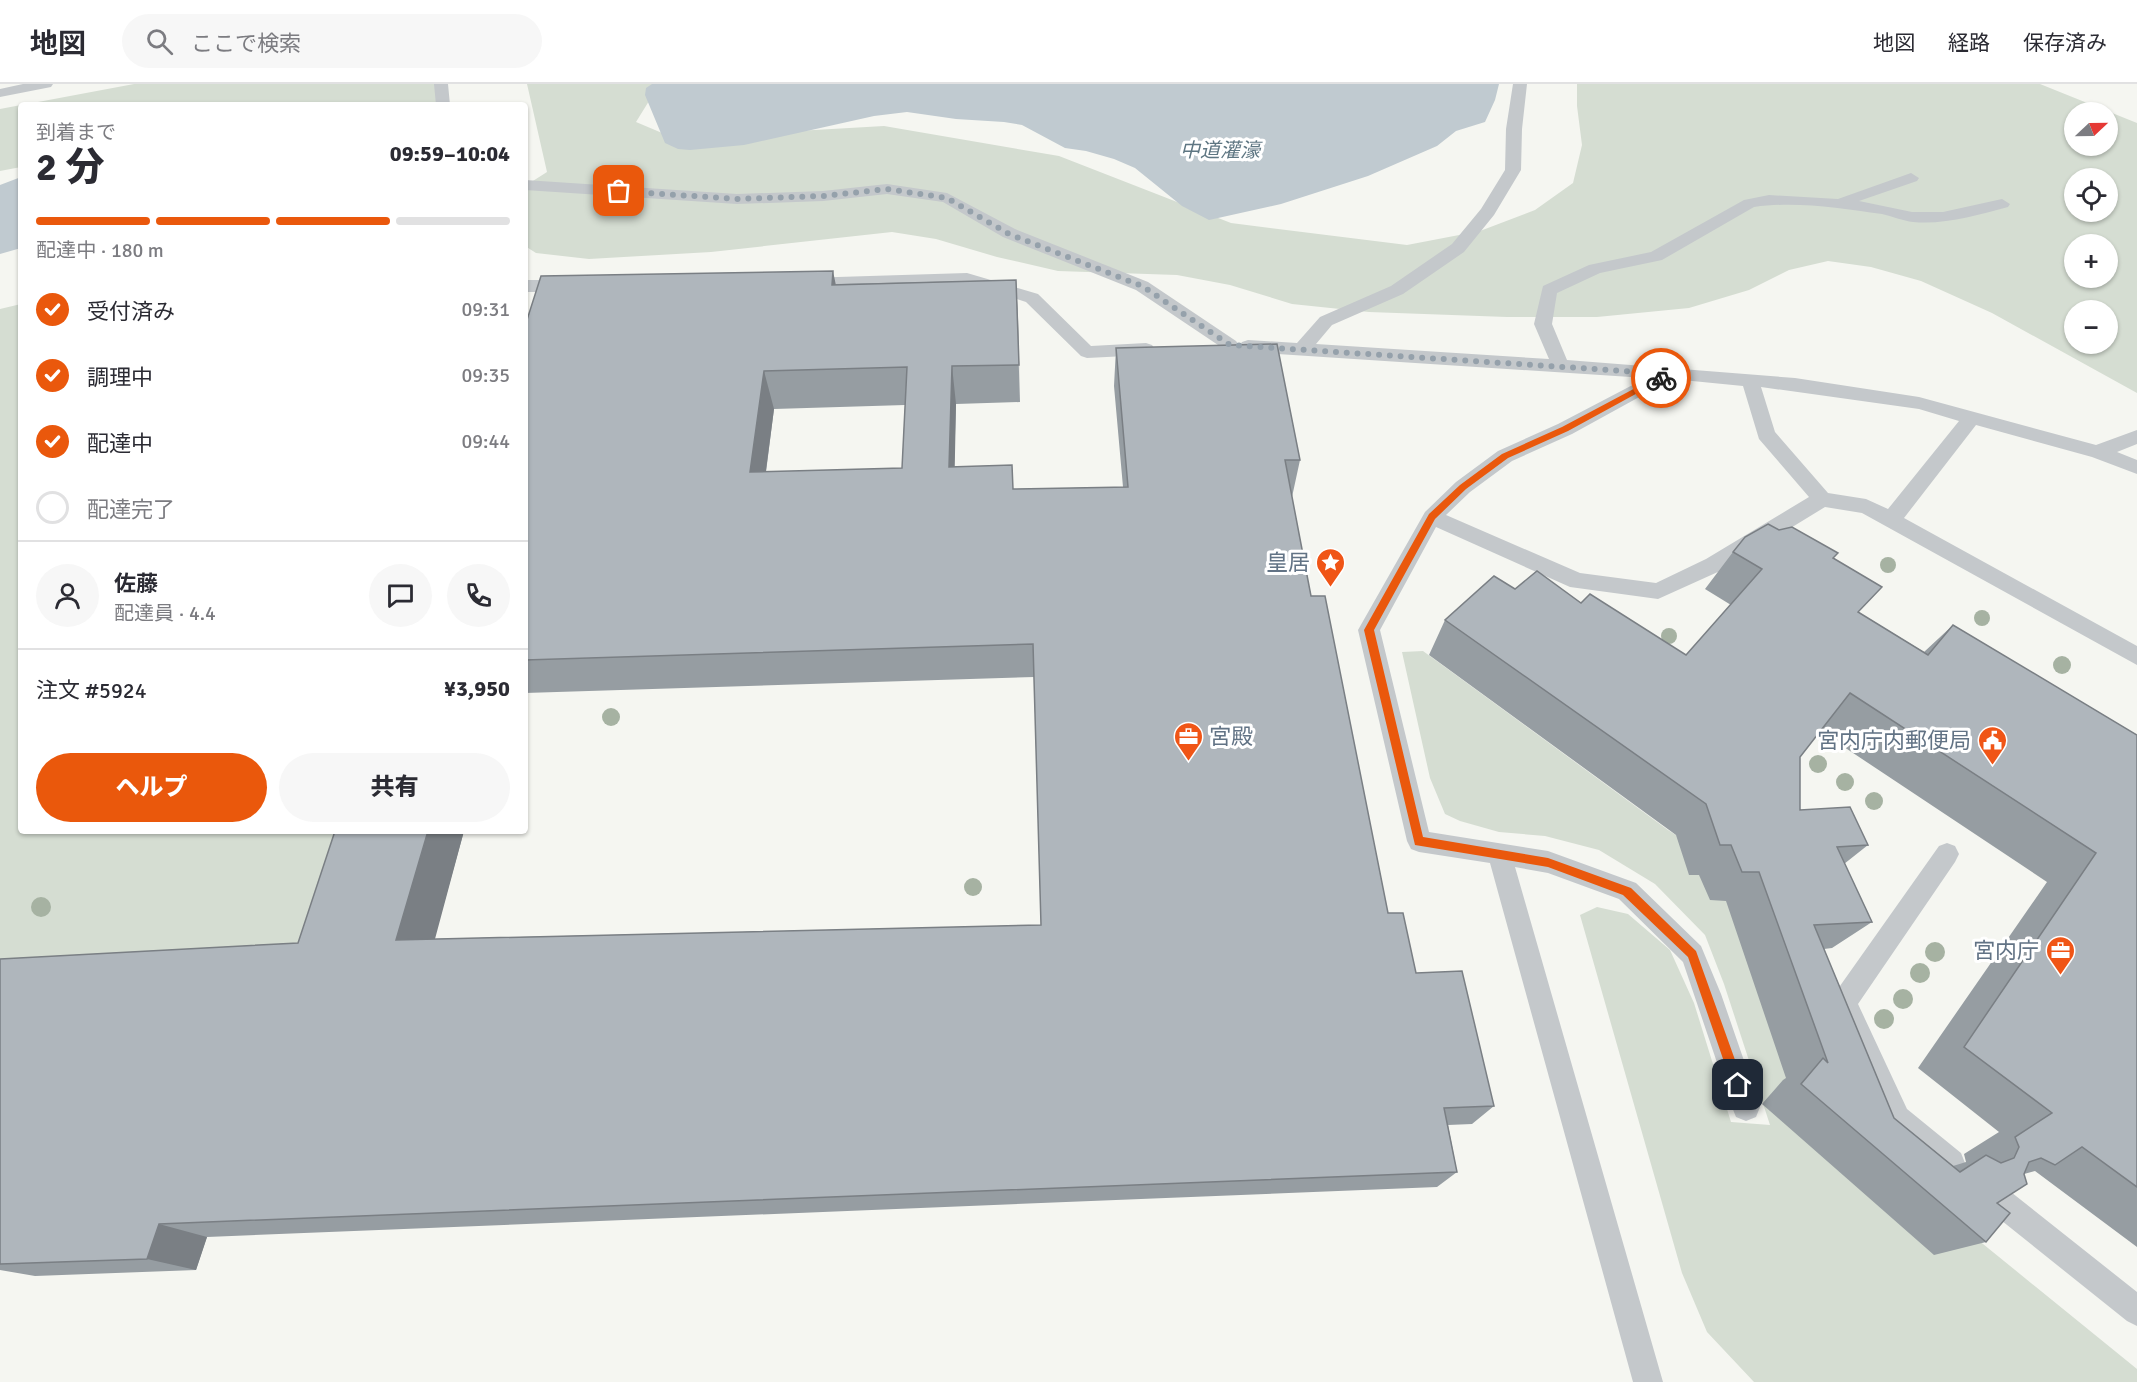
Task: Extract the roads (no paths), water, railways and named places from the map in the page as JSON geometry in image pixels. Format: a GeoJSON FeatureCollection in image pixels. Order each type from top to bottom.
{"type":"FeatureCollection","features":[{"type":"Feature","properties":{"kind":"lane"},"geometry":{"type":"LineString","coordinates":[[0,93],[46,84]]}},
{"type":"Feature","properties":{"kind":"lane"},"geometry":{"type":"LineString","coordinates":[[441,84],[443,102]]}},
{"type":"Feature","properties":{"kind":"lane"},"geometry":{"type":"LineString","coordinates":[[1301,350],[1326,321],[1396,290],[1458,248],[1488,211],[1513,170],[1514,129],[1520,84]]}},
{"type":"Feature","properties":{"kind":"lane"},"geometry":{"type":"LineString","coordinates":[[1840,203],[1911,178]]}},
{"type":"Feature","properties":{"kind":"lane"},"geometry":{"type":"LineString","coordinates":[[528,185],[737,199],[823,196],[887,189],[947,198],[1009,234],[1142,286],[1230,345]]}},
{"type":"Feature","properties":{"kind":"lane"},"geometry":{"type":"LineString","coordinates":[[1562,367],[1543,324],[1549,290],[1595,269],[1656,256],[1750,203],[1769,200],[1840,203],[1912,217],[1943,217],[2002,204]]}},
{"type":"Feature","properties":{"kind":"lane"},"geometry":{"type":"LineString","coordinates":[[790,284],[967,278],[1032,298],[1087,352],[1158,349]]}},
{"type":"Feature","properties":{"kind":"lane"},"geometry":{"type":"LineString","coordinates":[[528,286],[583,286]]}},
{"type":"Feature","properties":{"kind":"lane"},"geometry":{"type":"LineString","coordinates":[[1206,346],[1230,345],[1795,384],[1919,403],[2097,452],[2137,467]]}},
{"type":"Feature","properties":{"kind":"lane"},"geometry":{"type":"LineString","coordinates":[[1670,374],[1565,429],[1505,456],[1463,487],[1432,517],[1369,630],[1419,841],[1558,865],[1627,891],[1692,954],[1746,1107]]}},
{"type":"Feature","properties":{"kind":"lane"},"geometry":{"type":"LineString","coordinates":[[1750,380],[1766,434],[1822,499],[1866,506],[2137,656]]}},
{"type":"Feature","properties":{"kind":"lane"},"geometry":{"type":"LineString","coordinates":[[1891,520],[1972,418]]}},
{"type":"Feature","properties":{"kind":"lane"},"geometry":{"type":"LineString","coordinates":[[2097,452],[2137,437]]}},
{"type":"Feature","properties":{"kind":"lane"},"geometry":{"type":"LineString","coordinates":[[1432,517],[1576,581],[1658,591],[1713,565],[1822,499]]}},
{"type":"Feature","properties":{"kind":"lane"},"geometry":{"type":"LineString","coordinates":[[1499,854],[1648,1382]]}},
{"type":"Feature","properties":{"kind":"lane"},"geometry":{"type":"LineString","coordinates":[[1947,854],[1844,1002],[1897,1119],[1951,1162]]}},
{"type":"Feature","properties":{"kind":"lane"},"geometry":{"type":"LineString","coordinates":[[1987,1191],[2137,1311]]}},
{"type":"Feature","properties":{"kind":"water","name":"中道灌濠"},"geometry":{"type":"Polygon","coordinates":[[[652,84],[1499,84],[1485,122],[1456,131],[1437,146],[1368,176],[1281,204],[1209,220],[1182,206],[1135,168],[1086,151],[1065,148],[1022,125],[1004,122],[956,119],[907,112],[874,116],[744,145],[678,149],[665,143],[645,95],[646,88],[652,84]]]}},
{"type":"Feature","properties":{"kind":"water"},"geometry":{"type":"Polygon","coordinates":[[[18,178],[18,249],[0,254],[0,185],[18,178]]]}},
{"type":"Feature","properties":{"kind":"place","name":"皇居"},"geometry":{"type":"Point","coordinates":[1331,588]}},
{"type":"Feature","properties":{"kind":"place","name":"宮殿"},"geometry":{"type":"Point","coordinates":[1188,762]}},
{"type":"Feature","properties":{"kind":"place","name":"宮内庁内郵便局"},"geometry":{"type":"Point","coordinates":[1992,766]}},
{"type":"Feature","properties":{"kind":"place","name":"宮内庁"},"geometry":{"type":"Point","coordinates":[2060,976]}}]}
